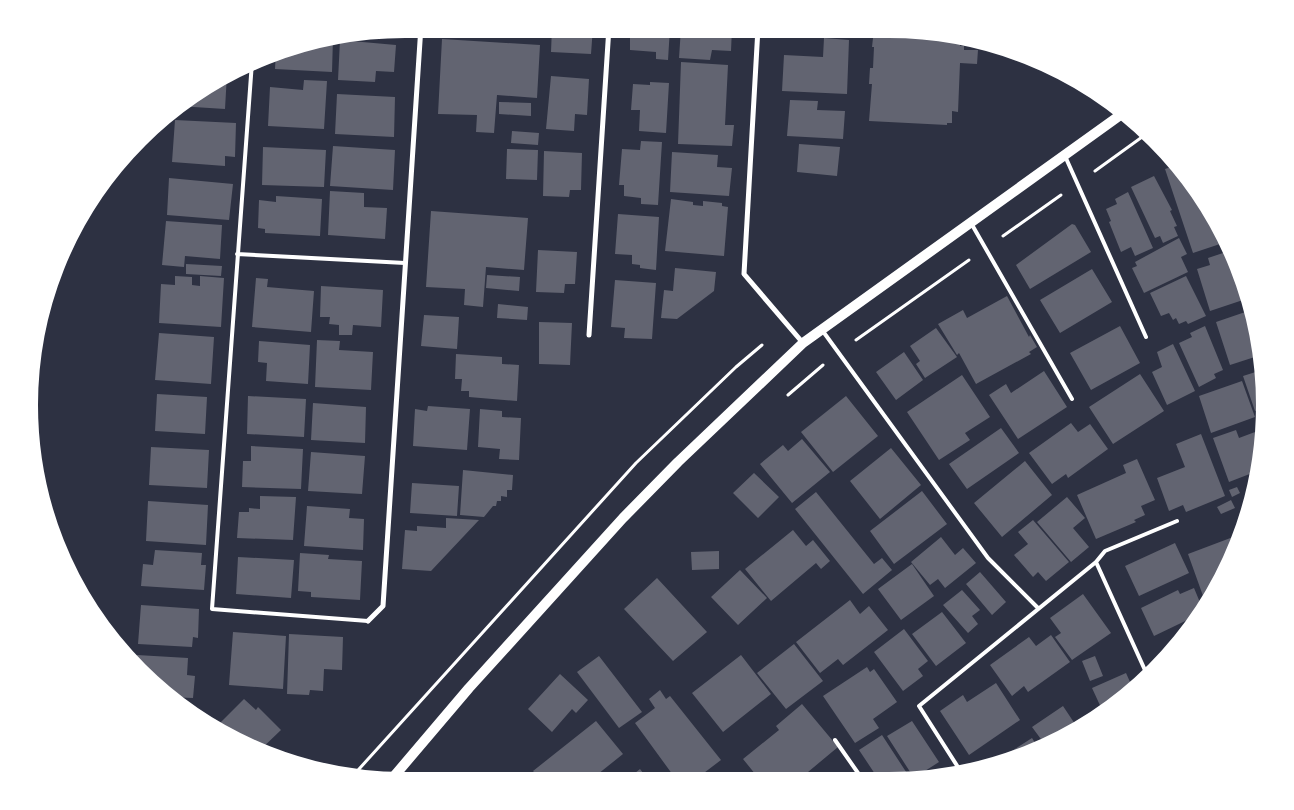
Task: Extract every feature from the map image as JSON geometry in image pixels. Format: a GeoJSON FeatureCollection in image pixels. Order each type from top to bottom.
{"type":"FeatureCollection","features":[{"type":"Feature","properties":{"kind":"main road"},"geometry":{"type":"LineString","coordinates":[[398,775],[475,681],[623,518],[678,462],[803,342],[1120,116]]}},
{"type":"Feature","properties":{"kind":"street"},"geometry":{"type":"LineString","coordinates":[[368,621],[383,606],[420,35]]}},
{"type":"Feature","properties":{"kind":"street"},"geometry":{"type":"LineString","coordinates":[[589,336],[609,35]]}},
{"type":"Feature","properties":{"kind":"street"},"geometry":{"type":"LineString","coordinates":[[758,35],[744,274],[803,342]]}},
{"type":"Feature","properties":{"kind":"lane"},"geometry":{"type":"LineString","coordinates":[[252,68],[212,609],[368,621]]}},
{"type":"Feature","properties":{"kind":"lane"},"geometry":{"type":"LineString","coordinates":[[1064,156],[1146,337]]}},
{"type":"Feature","properties":{"kind":"lane"},"geometry":{"type":"LineString","coordinates":[[971,222],[1072,399]]}},
{"type":"Feature","properties":{"kind":"lane"},"geometry":{"type":"LineString","coordinates":[[237,254],[406,263]]}},
{"type":"Feature","properties":{"kind":"lane"},"geometry":{"type":"LineString","coordinates":[[821,329],[988,558],[1038,608]]}},
{"type":"Feature","properties":{"kind":"lane"},"geometry":{"type":"LineString","coordinates":[[959,768],[919,706],[1096,562],[1105,552],[1178,520]]}},
{"type":"Feature","properties":{"kind":"lane"},"geometry":{"type":"LineString","coordinates":[[1096,562],[1146,672]]}},
{"type":"Feature","properties":{"kind":"lane"},"geometry":{"type":"LineString","coordinates":[[836,740],[860,775]]}},
{"type":"Feature","properties":{"kind":"path"},"geometry":{"type":"LineString","coordinates":[[784,398],[839,353],[1143,136]]}},
{"type":"Feature","properties":{"kind":"building"},"geometry":{"type":"Polygon","coordinates":[[[552,35],[592,35],[591,54],[551,52],[552,35]]]}},
{"type":"Feature","properties":{"kind":"building"},"geometry":{"type":"Polygon","coordinates":[[[630,35],[670,35],[668,60],[656,59],[656,52],[630,50],[630,35]]]}},
{"type":"Feature","properties":{"kind":"building"},"geometry":{"type":"Polygon","coordinates":[[[681,35],[732,35],[731,51],[712,50],[710,60],[679,58],[681,35]]]}},
{"type":"Feature","properties":{"kind":"building"},"geometry":{"type":"Polygon","coordinates":[[[873,35],[889,35],[937,38],[960,42],[960,46],[964,46],[964,50],[978,50],[977,64],[960,63],[958,112],[952,111],[952,123],[947,123],[947,125],[869,121],[872,84],[869,84],[870,68],[873,68],[874,47],[872,47],[873,35]]]}},
{"type":"Feature","properties":{"kind":"building"},"geometry":{"type":"Polygon","coordinates":[[[824,38],[849,40],[847,94],[782,91],[784,55],[823,57],[824,38]]]}},
{"type":"Feature","properties":{"kind":"building"},"geometry":{"type":"Polygon","coordinates":[[[442,39],[540,45],[537,98],[497,95],[494,133],[476,132],[477,115],[438,114],[442,39]]]}},
{"type":"Feature","properties":{"kind":"building"},"geometry":{"type":"Polygon","coordinates":[[[340,41],[396,45],[394,72],[376,71],[375,82],[338,80],[340,41]]]}},
{"type":"Feature","properties":{"kind":"building"},"geometry":{"type":"Polygon","coordinates":[[[333,42],[332,72],[275,69],[276,59],[333,42]]]}},
{"type":"Feature","properties":{"kind":"building"},"geometry":{"type":"Polygon","coordinates":[[[681,62],[728,65],[725,125],[734,125],[732,146],[678,144],[681,62]]]}},
{"type":"Feature","properties":{"kind":"building"},"geometry":{"type":"Polygon","coordinates":[[[551,76],[589,79],[587,115],[575,114],[574,131],[546,129],[551,76]]]}},
{"type":"Feature","properties":{"kind":"building"},"geometry":{"type":"Polygon","coordinates":[[[304,80],[327,81],[324,129],[268,126],[270,87],[303,90],[304,80]]]}},
{"type":"Feature","properties":{"kind":"building"},"geometry":{"type":"Polygon","coordinates":[[[227,81],[225,109],[186,107],[227,81]]]}},
{"type":"Feature","properties":{"kind":"building"},"geometry":{"type":"Polygon","coordinates":[[[650,82],[669,83],[666,133],[639,131],[640,110],[631,110],[633,84],[650,85],[650,82]]]}},
{"type":"Feature","properties":{"kind":"building"},"geometry":{"type":"Polygon","coordinates":[[[337,94],[395,97],[394,137],[335,134],[337,94]]]}},
{"type":"Feature","properties":{"kind":"building"},"geometry":{"type":"Polygon","coordinates":[[[790,100],[818,101],[817,110],[845,111],[843,139],[787,136],[790,100]]]}},
{"type":"Feature","properties":{"kind":"building"},"geometry":{"type":"Polygon","coordinates":[[[499,102],[531,103],[531,116],[499,114],[499,102]]]}},
{"type":"Feature","properties":{"kind":"building"},"geometry":{"type":"Polygon","coordinates":[[[175,120],[236,123],[235,157],[225,156],[225,166],[172,162],[175,120]]]}},
{"type":"Feature","properties":{"kind":"building"},"geometry":{"type":"Polygon","coordinates":[[[512,131],[539,133],[538,145],[511,143],[512,131]]]}},
{"type":"Feature","properties":{"kind":"building"},"geometry":{"type":"Polygon","coordinates":[[[641,141],[662,142],[658,205],[641,204],[641,198],[624,196],[624,185],[619,185],[622,149],[640,150],[641,141]]]}},
{"type":"Feature","properties":{"kind":"building"},"geometry":{"type":"Polygon","coordinates":[[[799,144],[840,147],[837,176],[797,172],[799,144]]]}},
{"type":"Feature","properties":{"kind":"building"},"geometry":{"type":"Polygon","coordinates":[[[333,146],[395,150],[393,190],[330,186],[333,146]]]}},
{"type":"Feature","properties":{"kind":"building"},"geometry":{"type":"Polygon","coordinates":[[[263,147],[326,150],[324,187],[262,185],[263,147]]]}},
{"type":"Feature","properties":{"kind":"building"},"geometry":{"type":"Polygon","coordinates":[[[507,149],[538,150],[537,180],[506,179],[507,149]]]}},
{"type":"Feature","properties":{"kind":"building"},"geometry":{"type":"Polygon","coordinates":[[[544,151],[582,153],[581,190],[570,190],[569,197],[543,196],[544,151]]]}},
{"type":"Feature","properties":{"kind":"building"},"geometry":{"type":"Polygon","coordinates":[[[672,152],[718,155],[717,167],[732,168],[729,196],[670,192],[672,152]]]}},
{"type":"Feature","properties":{"kind":"building"},"geometry":{"type":"Polygon","coordinates":[[[1172,167],[1183,180],[1197,199],[1222,243],[1193,253],[1165,169],[1172,167]]]}},
{"type":"Feature","properties":{"kind":"building"},"geometry":{"type":"Polygon","coordinates":[[[1154,176],[1172,210],[1170,211],[1177,226],[1174,227],[1178,236],[1163,243],[1160,236],[1155,238],[1131,187],[1154,176]]]}},
{"type":"Feature","properties":{"kind":"building"},"geometry":{"type":"Polygon","coordinates":[[[169,178],[233,184],[229,220],[167,215],[169,178]]]}},
{"type":"Feature","properties":{"kind":"building"},"geometry":{"type":"Polygon","coordinates":[[[330,191],[364,193],[364,207],[387,208],[385,239],[328,235],[330,191]]]}},
{"type":"Feature","properties":{"kind":"building"},"geometry":{"type":"Polygon","coordinates":[[[1128,192],[1153,248],[1135,256],[1131,247],[1121,252],[1106,209],[1117,204],[1115,199],[1128,192]]]}},
{"type":"Feature","properties":{"kind":"building"},"geometry":{"type":"Polygon","coordinates":[[[276,196],[322,199],[320,236],[265,233],[265,229],[258,228],[259,200],[276,202],[276,196]]]}},
{"type":"Feature","properties":{"kind":"building"},"geometry":{"type":"Polygon","coordinates":[[[671,199],[693,202],[693,205],[703,206],[703,201],[722,203],[722,206],[728,207],[724,256],[665,251],[671,199]]]}},
{"type":"Feature","properties":{"kind":"building"},"geometry":{"type":"Polygon","coordinates":[[[431,211],[528,218],[524,270],[486,267],[483,307],[464,305],[465,289],[426,287],[431,211]]]}},
{"type":"Feature","properties":{"kind":"building"},"geometry":{"type":"Polygon","coordinates":[[[618,214],[659,217],[656,270],[640,268],[640,265],[632,264],[632,255],[615,254],[618,214]]]}},
{"type":"Feature","properties":{"kind":"building"},"geometry":{"type":"Polygon","coordinates":[[[166,221],[222,225],[220,259],[185,256],[184,267],[162,265],[166,221]]]}},
{"type":"Feature","properties":{"kind":"building"},"geometry":{"type":"Polygon","coordinates":[[[1072,224],[1075,225],[1091,252],[1030,289],[1016,265],[1072,224]]]}},
{"type":"Feature","properties":{"kind":"building"},"geometry":{"type":"Polygon","coordinates":[[[1179,238],[1187,254],[1181,257],[1188,272],[1144,293],[1132,268],[1137,266],[1135,262],[1179,238]]]}},
{"type":"Feature","properties":{"kind":"building"},"geometry":{"type":"Polygon","coordinates":[[[538,250],[577,252],[575,284],[565,284],[564,293],[536,292],[538,250]]]}},
{"type":"Feature","properties":{"kind":"building"},"geometry":{"type":"Polygon","coordinates":[[[1226,252],[1243,300],[1210,311],[1197,269],[1210,265],[1208,258],[1226,252]]]}},
{"type":"Feature","properties":{"kind":"building"},"geometry":{"type":"Polygon","coordinates":[[[186,264],[222,266],[221,276],[186,274],[186,264]]]}},
{"type":"Feature","properties":{"kind":"building"},"geometry":{"type":"Polygon","coordinates":[[[675,268],[716,272],[714,291],[677,319],[661,318],[664,290],[673,291],[675,268]]]}},
{"type":"Feature","properties":{"kind":"building"},"geometry":{"type":"Polygon","coordinates":[[[1092,269],[1112,302],[1060,333],[1040,300],[1092,269]]]}},
{"type":"Feature","properties":{"kind":"building"},"geometry":{"type":"Polygon","coordinates":[[[487,275],[520,277],[519,291],[486,288],[487,275]]]}},
{"type":"Feature","properties":{"kind":"building"},"geometry":{"type":"Polygon","coordinates":[[[175,276],[192,277],[192,285],[200,286],[200,276],[224,278],[221,327],[159,323],[161,284],[175,285],[175,276]]]}},
{"type":"Feature","properties":{"kind":"building"},"geometry":{"type":"Polygon","coordinates":[[[1186,276],[1206,316],[1188,324],[1186,321],[1179,324],[1176,318],[1173,320],[1169,313],[1161,316],[1150,293],[1186,276]]]}},
{"type":"Feature","properties":{"kind":"building"},"geometry":{"type":"Polygon","coordinates":[[[256,278],[268,279],[267,287],[314,291],[311,332],[252,327],[256,278]]]}},
{"type":"Feature","properties":{"kind":"building"},"geometry":{"type":"Polygon","coordinates":[[[615,280],[656,283],[652,339],[624,338],[625,328],[611,327],[615,280]]]}},
{"type":"Feature","properties":{"kind":"building"},"geometry":{"type":"Polygon","coordinates":[[[321,286],[383,290],[381,327],[353,325],[352,335],[339,335],[339,325],[329,324],[330,317],[320,317],[321,286]]]}},
{"type":"Feature","properties":{"kind":"building"},"geometry":{"type":"Polygon","coordinates":[[[1007,296],[1029,337],[1030,335],[1037,347],[1029,352],[1031,354],[976,384],[959,353],[957,355],[938,324],[963,310],[967,318],[1007,296]]]}},
{"type":"Feature","properties":{"kind":"building"},"geometry":{"type":"Polygon","coordinates":[[[498,304],[528,307],[527,320],[497,318],[498,304]]]}},
{"type":"Feature","properties":{"kind":"building"},"geometry":{"type":"Polygon","coordinates":[[[1247,312],[1256,357],[1230,365],[1216,322],[1247,312]]]}},
{"type":"Feature","properties":{"kind":"building"},"geometry":{"type":"Polygon","coordinates":[[[424,315],[459,317],[457,349],[421,346],[424,315]]]}},
{"type":"Feature","properties":{"kind":"building"},"geometry":{"type":"Polygon","coordinates":[[[539,322],[572,323],[570,365],[539,364],[539,322]]]}},
{"type":"Feature","properties":{"kind":"building"},"geometry":{"type":"Polygon","coordinates":[[[1120,326],[1140,363],[1091,390],[1070,353],[1120,326]]]}},
{"type":"Feature","properties":{"kind":"building"},"geometry":{"type":"Polygon","coordinates":[[[1205,326],[1223,370],[1214,374],[1216,378],[1199,387],[1179,343],[1192,337],[1190,333],[1205,326]]]}},
{"type":"Feature","properties":{"kind":"building"},"geometry":{"type":"Polygon","coordinates":[[[936,328],[957,357],[925,378],[916,364],[920,361],[910,346],[936,328]]]}},
{"type":"Feature","properties":{"kind":"building"},"geometry":{"type":"Polygon","coordinates":[[[159,333],[214,337],[211,384],[155,380],[159,333]]]}},
{"type":"Feature","properties":{"kind":"building"},"geometry":{"type":"Polygon","coordinates":[[[317,340],[340,341],[339,350],[373,352],[371,390],[315,387],[317,340]]]}},
{"type":"Feature","properties":{"kind":"building"},"geometry":{"type":"Polygon","coordinates":[[[259,341],[310,345],[308,384],[266,381],[267,363],[258,362],[259,341]]]}},
{"type":"Feature","properties":{"kind":"building"},"geometry":{"type":"Polygon","coordinates":[[[1173,344],[1195,391],[1167,405],[1152,372],[1162,367],[1157,352],[1173,344]]]}},
{"type":"Feature","properties":{"kind":"building"},"geometry":{"type":"Polygon","coordinates":[[[904,352],[923,380],[896,400],[876,372],[904,352]]]}},
{"type":"Feature","properties":{"kind":"building"},"geometry":{"type":"Polygon","coordinates":[[[456,354],[502,357],[502,364],[519,365],[517,401],[469,397],[469,391],[461,391],[462,379],[455,379],[456,354]]]}},
{"type":"Feature","properties":{"kind":"building"},"geometry":{"type":"Polygon","coordinates":[[[1044,371],[1067,407],[1018,439],[989,395],[1006,384],[1011,393],[1044,371]]]}},
{"type":"Feature","properties":{"kind":"building"},"geometry":{"type":"Polygon","coordinates":[[[1257,371],[1259,410],[1255,411],[1243,376],[1257,371]]]}},
{"type":"Feature","properties":{"kind":"building"},"geometry":{"type":"Polygon","coordinates":[[[1140,374],[1164,411],[1113,444],[1089,407],[1140,374]]]}},
{"type":"Feature","properties":{"kind":"building"},"geometry":{"type":"Polygon","coordinates":[[[962,375],[990,417],[965,433],[970,440],[939,460],[907,412],[962,375]]]}},
{"type":"Feature","properties":{"kind":"building"},"geometry":{"type":"Polygon","coordinates":[[[1242,381],[1255,417],[1211,433],[1199,396],[1242,381]]]}},
{"type":"Feature","properties":{"kind":"building"},"geometry":{"type":"Polygon","coordinates":[[[157,394],[207,397],[205,434],[155,431],[157,394]]]}},
{"type":"Feature","properties":{"kind":"building"},"geometry":{"type":"Polygon","coordinates":[[[248,396],[306,399],[304,437],[247,434],[248,396]]]}},
{"type":"Feature","properties":{"kind":"building"},"geometry":{"type":"Polygon","coordinates":[[[846,396],[878,436],[833,472],[801,432],[846,396]]]}},
{"type":"Feature","properties":{"kind":"building"},"geometry":{"type":"Polygon","coordinates":[[[313,403],[366,407],[365,443],[311,440],[313,403]]]}},
{"type":"Feature","properties":{"kind":"building"},"geometry":{"type":"Polygon","coordinates":[[[428,406],[470,409],[467,450],[413,446],[415,409],[427,411],[428,406]]]}},
{"type":"Feature","properties":{"kind":"building"},"geometry":{"type":"Polygon","coordinates":[[[480,409],[502,411],[502,417],[521,418],[519,460],[499,459],[500,449],[478,447],[480,409]]]}},
{"type":"Feature","properties":{"kind":"building"},"geometry":{"type":"Polygon","coordinates":[[[1071,423],[1078,432],[1090,424],[1108,449],[1068,478],[1066,474],[1052,484],[1029,453],[1071,423]]]}},
{"type":"Feature","properties":{"kind":"building"},"geometry":{"type":"Polygon","coordinates":[[[1001,428],[1019,453],[967,489],[949,464],[1001,428]]]}},
{"type":"Feature","properties":{"kind":"building"},"geometry":{"type":"Polygon","coordinates":[[[1236,430],[1239,438],[1255,432],[1257,438],[1253,473],[1229,482],[1213,438],[1236,430]]]}},
{"type":"Feature","properties":{"kind":"building"},"geometry":{"type":"Polygon","coordinates":[[[1201,434],[1225,496],[1186,512],[1183,505],[1169,511],[1157,478],[1185,467],[1176,444],[1201,434]]]}},
{"type":"Feature","properties":{"kind":"building"},"geometry":{"type":"Polygon","coordinates":[[[802,439],[830,472],[792,503],[760,464],[783,445],[788,451],[802,439]]]}},
{"type":"Feature","properties":{"kind":"building"},"geometry":{"type":"Polygon","coordinates":[[[251,446],[303,449],[301,489],[242,487],[243,461],[251,461],[251,446]]]}},
{"type":"Feature","properties":{"kind":"building"},"geometry":{"type":"Polygon","coordinates":[[[151,447],[209,450],[207,488],[149,485],[151,447]]]}},
{"type":"Feature","properties":{"kind":"building"},"geometry":{"type":"Polygon","coordinates":[[[891,448],[921,485],[880,519],[850,481],[891,448]]]}},
{"type":"Feature","properties":{"kind":"building"},"geometry":{"type":"Polygon","coordinates":[[[311,452],[365,456],[362,494],[308,491],[311,452]]]}},
{"type":"Feature","properties":{"kind":"building"},"geometry":{"type":"Polygon","coordinates":[[[1137,459],[1155,500],[1141,506],[1145,515],[1134,520],[1136,522],[1096,539],[1077,495],[1126,473],[1123,465],[1137,459]]]}},
{"type":"Feature","properties":{"kind":"building"},"geometry":{"type":"Polygon","coordinates":[[[1025,461],[1052,495],[1002,537],[974,503],[1025,461]]]}},
{"type":"Feature","properties":{"kind":"building"},"geometry":{"type":"Polygon","coordinates":[[[463,470],[513,475],[512,490],[507,490],[507,497],[501,496],[501,501],[497,501],[496,506],[493,506],[484,517],[460,515],[463,470]]]}},
{"type":"Feature","properties":{"kind":"building"},"geometry":{"type":"Polygon","coordinates":[[[754,473],[779,497],[758,518],[733,493],[754,473]]]}},
{"type":"Feature","properties":{"kind":"building"},"geometry":{"type":"Polygon","coordinates":[[[412,483],[459,486],[457,516],[410,513],[412,483]]]}},
{"type":"Feature","properties":{"kind":"building"},"geometry":{"type":"Polygon","coordinates":[[[1237,487],[1240,493],[1232,497],[1229,490],[1237,487]]]}},
{"type":"Feature","properties":{"kind":"building"},"geometry":{"type":"Polygon","coordinates":[[[922,491],[947,524],[894,564],[870,531],[922,491]]]}},
{"type":"Feature","properties":{"kind":"building"},"geometry":{"type":"Polygon","coordinates":[[[816,492],[874,564],[882,558],[892,570],[863,594],[795,509],[816,492]]]}},
{"type":"Feature","properties":{"kind":"building"},"geometry":{"type":"Polygon","coordinates":[[[260,496],[296,497],[293,540],[237,538],[239,512],[249,512],[249,508],[260,509],[260,496]]]}},
{"type":"Feature","properties":{"kind":"building"},"geometry":{"type":"Polygon","coordinates":[[[1067,497],[1085,518],[1073,528],[1089,547],[1071,562],[1037,522],[1067,497]]]}},
{"type":"Feature","properties":{"kind":"building"},"geometry":{"type":"Polygon","coordinates":[[[1231,500],[1235,508],[1221,514],[1217,507],[1231,500]]]}},
{"type":"Feature","properties":{"kind":"building"},"geometry":{"type":"Polygon","coordinates":[[[148,501],[208,505],[206,545],[146,541],[148,501]]]}},
{"type":"Feature","properties":{"kind":"building"},"geometry":{"type":"Polygon","coordinates":[[[307,506],[350,509],[349,518],[364,519],[363,550],[304,546],[307,506]]]}},
{"type":"Feature","properties":{"kind":"building"},"geometry":{"type":"Polygon","coordinates":[[[446,518],[479,520],[431,571],[402,569],[405,530],[417,531],[417,526],[446,528],[446,518]]]}},
{"type":"Feature","properties":{"kind":"building"},"geometry":{"type":"Polygon","coordinates":[[[1033,520],[1069,562],[1046,581],[1038,572],[1033,577],[1014,555],[1028,544],[1018,532],[1033,520]]]}},
{"type":"Feature","properties":{"kind":"building"},"geometry":{"type":"Polygon","coordinates":[[[793,530],[806,546],[813,540],[830,561],[821,569],[816,563],[771,601],[745,569],[793,530]]]}},
{"type":"Feature","properties":{"kind":"building"},"geometry":{"type":"Polygon","coordinates":[[[1235,536],[1221,569],[1204,599],[1188,554],[1235,536]]]}},
{"type":"Feature","properties":{"kind":"building"},"geometry":{"type":"Polygon","coordinates":[[[941,537],[955,555],[963,548],[976,563],[945,588],[938,579],[930,585],[911,562],[941,537]]]}},
{"type":"Feature","properties":{"kind":"building"},"geometry":{"type":"Polygon","coordinates":[[[1175,543],[1189,573],[1139,596],[1125,566],[1175,543]]]}},
{"type":"Feature","properties":{"kind":"building"},"geometry":{"type":"Polygon","coordinates":[[[155,550],[202,553],[201,565],[206,565],[204,590],[141,586],[143,564],[153,565],[155,550]]]}},
{"type":"Feature","properties":{"kind":"building"},"geometry":{"type":"Polygon","coordinates":[[[719,551],[719,569],[692,570],[691,552],[719,551]]]}},
{"type":"Feature","properties":{"kind":"building"},"geometry":{"type":"Polygon","coordinates":[[[300,553],[329,555],[328,559],[362,561],[360,600],[311,597],[311,592],[298,591],[300,553]]]}},
{"type":"Feature","properties":{"kind":"building"},"geometry":{"type":"Polygon","coordinates":[[[238,557],[294,560],[291,598],[236,594],[238,557]]]}},
{"type":"Feature","properties":{"kind":"building"},"geometry":{"type":"Polygon","coordinates":[[[912,564],[934,596],[901,620],[878,589],[912,564]]]}},
{"type":"Feature","properties":{"kind":"building"},"geometry":{"type":"Polygon","coordinates":[[[740,570],[767,598],[738,625],[711,597],[740,570]]]}},
{"type":"Feature","properties":{"kind":"building"},"geometry":{"type":"Polygon","coordinates":[[[980,572],[1006,602],[992,615],[966,584],[980,572]]]}},
{"type":"Feature","properties":{"kind":"building"},"geometry":{"type":"Polygon","coordinates":[[[657,578],[707,632],[673,661],[624,609],[657,578]]]}},
{"type":"Feature","properties":{"kind":"building"},"geometry":{"type":"Polygon","coordinates":[[[1194,588],[1201,604],[1197,611],[1192,618],[1154,636],[1141,608],[1178,590],[1180,594],[1194,588]]]}},
{"type":"Feature","properties":{"kind":"building"},"geometry":{"type":"Polygon","coordinates":[[[962,590],[980,610],[972,616],[978,624],[968,633],[943,605],[962,590]]]}},
{"type":"Feature","properties":{"kind":"building"},"geometry":{"type":"Polygon","coordinates":[[[1083,594],[1111,633],[1072,660],[1055,637],[1061,633],[1050,618],[1083,594]]]}},
{"type":"Feature","properties":{"kind":"building"},"geometry":{"type":"Polygon","coordinates":[[[850,600],[860,614],[869,606],[888,630],[843,665],[838,659],[820,673],[796,642],[850,600]]]}},
{"type":"Feature","properties":{"kind":"building"},"geometry":{"type":"Polygon","coordinates":[[[141,605],[199,609],[198,638],[193,637],[192,647],[138,644],[141,605]]]}},
{"type":"Feature","properties":{"kind":"building"},"geometry":{"type":"Polygon","coordinates":[[[942,612],[966,643],[936,666],[912,634],[942,612]]]}},
{"type":"Feature","properties":{"kind":"building"},"geometry":{"type":"Polygon","coordinates":[[[904,629],[928,661],[918,669],[923,676],[903,691],[874,652],[904,629]]]}},
{"type":"Feature","properties":{"kind":"building"},"geometry":{"type":"Polygon","coordinates":[[[233,632],[286,636],[283,689],[229,685],[233,632]]]}},
{"type":"Feature","properties":{"kind":"building"},"geometry":{"type":"Polygon","coordinates":[[[289,634],[343,637],[342,670],[324,669],[323,691],[310,690],[309,695],[287,694],[289,634]]]}},
{"type":"Feature","properties":{"kind":"building"},"geometry":{"type":"Polygon","coordinates":[[[1051,635],[1070,662],[1028,692],[1024,686],[1012,696],[990,665],[1029,637],[1036,646],[1051,635]]]}},
{"type":"Feature","properties":{"kind":"building"},"geometry":{"type":"Polygon","coordinates":[[[794,644],[823,681],[786,709],[757,673],[794,644]]]}},
{"type":"Feature","properties":{"kind":"building"},"geometry":{"type":"Polygon","coordinates":[[[137,655],[188,658],[187,675],[195,676],[193,698],[178,697],[137,660],[137,655]]]}},
{"type":"Feature","properties":{"kind":"building"},"geometry":{"type":"Polygon","coordinates":[[[741,655],[771,694],[723,732],[692,693],[741,655]]]}},
{"type":"Feature","properties":{"kind":"building"},"geometry":{"type":"Polygon","coordinates":[[[599,656],[642,712],[619,728],[577,672],[599,656]]]}},
{"type":"Feature","properties":{"kind":"building"},"geometry":{"type":"Polygon","coordinates":[[[1095,656],[1103,676],[1090,681],[1082,661],[1095,656]]]}},
{"type":"Feature","properties":{"kind":"building"},"geometry":{"type":"Polygon","coordinates":[[[867,667],[870,672],[874,669],[897,702],[873,719],[879,728],[855,743],[823,696],[867,667]]]}},
{"type":"Feature","properties":{"kind":"building"},"geometry":{"type":"Polygon","coordinates":[[[1126,673],[1131,685],[1101,708],[1092,688],[1126,673]]]}},
{"type":"Feature","properties":{"kind":"building"},"geometry":{"type":"Polygon","coordinates":[[[560,674],[588,700],[576,713],[572,709],[552,732],[528,709],[560,674]]]}},
{"type":"Feature","properties":{"kind":"building"},"geometry":{"type":"Polygon","coordinates":[[[996,683],[1020,720],[969,755],[940,711],[963,695],[967,702],[996,683]]]}},
{"type":"Feature","properties":{"kind":"building"},"geometry":{"type":"Polygon","coordinates":[[[660,690],[666,699],[670,696],[721,760],[701,775],[673,775],[635,723],[655,708],[649,699],[660,690]]]}},
{"type":"Feature","properties":{"kind":"building"},"geometry":{"type":"Polygon","coordinates":[[[244,699],[256,710],[258,707],[281,730],[263,747],[219,724],[244,699]]]}},
{"type":"Feature","properties":{"kind":"building"},"geometry":{"type":"Polygon","coordinates":[[[802,704],[838,747],[804,775],[756,775],[743,759],[779,730],[776,726],[802,704]]]}},
{"type":"Feature","properties":{"kind":"building"},"geometry":{"type":"Polygon","coordinates":[[[1063,706],[1075,724],[1043,742],[1032,727],[1063,706]]]}},
{"type":"Feature","properties":{"kind":"building"},"geometry":{"type":"Polygon","coordinates":[[[596,721],[623,754],[597,775],[537,775],[533,771],[596,721]]]}},
{"type":"Feature","properties":{"kind":"building"},"geometry":{"type":"Polygon","coordinates":[[[912,721],[939,762],[921,773],[911,774],[887,736],[912,721]]]}},
{"type":"Feature","properties":{"kind":"building"},"geometry":{"type":"Polygon","coordinates":[[[882,735],[908,774],[876,775],[859,750],[882,735]]]}},
{"type":"Feature","properties":{"kind":"building"},"geometry":{"type":"Polygon","coordinates":[[[1032,738],[1036,745],[1031,747],[1004,756],[1032,738]]]}},
{"type":"Feature","properties":{"kind":"building"},"geometry":{"type":"Polygon","coordinates":[[[640,769],[645,775],[633,775],[640,769]]]}}]}
